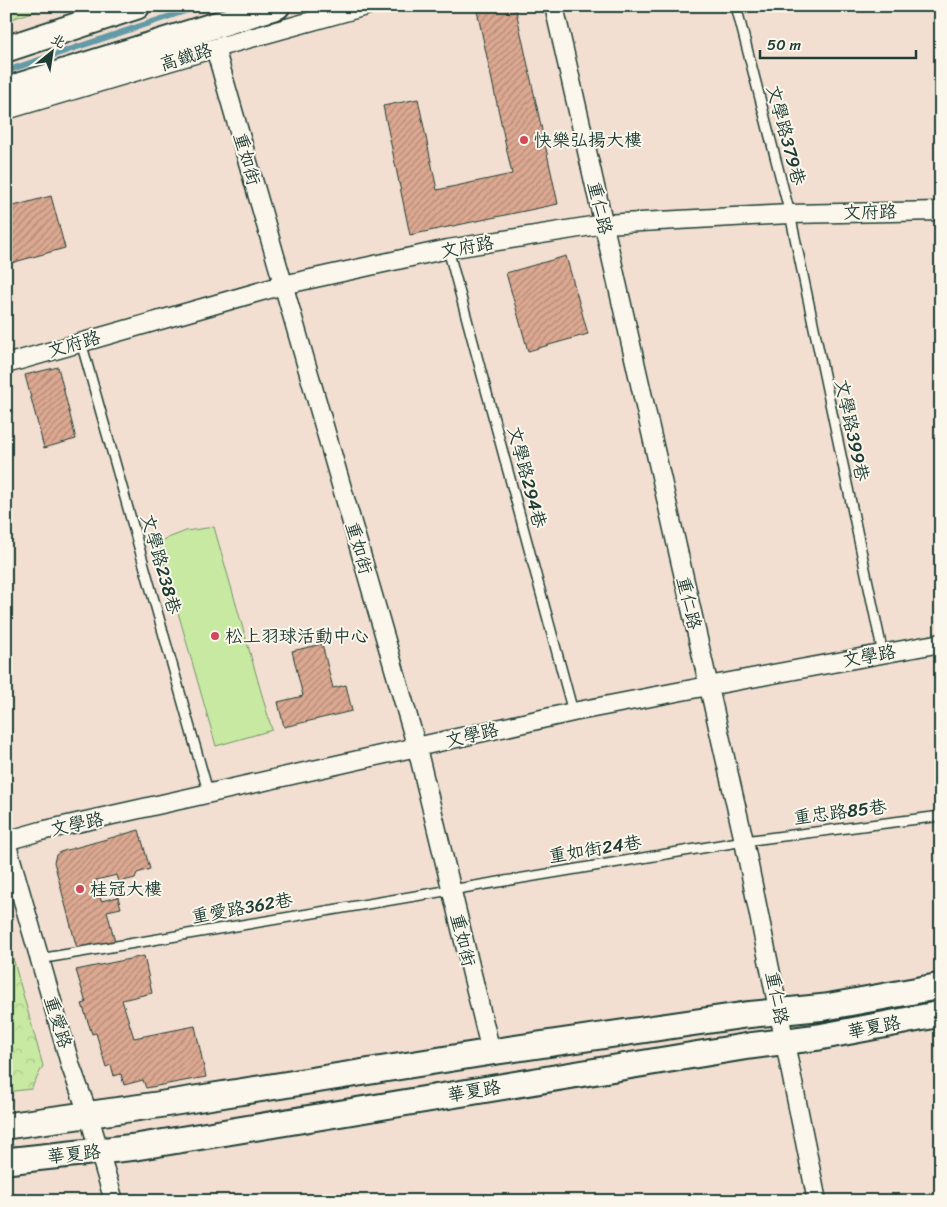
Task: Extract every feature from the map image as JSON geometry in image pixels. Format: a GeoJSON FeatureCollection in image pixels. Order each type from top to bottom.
{"type":"FeatureCollection","features":[{"type":"Feature","properties":{"kind":"street"},"geometry":{"type":"LineString","coordinates":[[6,49],[137,6]]}},
{"type":"Feature","properties":{"kind":"street","name":"高鐵路"},"geometry":{"type":"LineString","coordinates":[[6,90],[277,6]]}},
{"type":"Feature","properties":{"kind":"street","name":"高鐵路"},"geometry":{"type":"LineString","coordinates":[[6,110],[215,48],[366,6]]}},
{"type":"Feature","properties":{"kind":"street","name":"重仁路"},"geometry":{"type":"LineString","coordinates":[[554,6],[744,841],[818,1201]]}},
{"type":"Feature","properties":{"kind":"street","name":"重如街"},"geometry":{"type":"LineString","coordinates":[[215,48],[417,748],[450,890],[491,1052]]}},
{"type":"Feature","properties":{"kind":"street","name":"文府路"},"geometry":{"type":"LineString","coordinates":[[6,364],[283,285],[448,249],[604,224],[790,214],[941,211]]}},
{"type":"Feature","properties":{"kind":"street","name":"文學路"},"geometry":{"type":"LineString","coordinates":[[6,841],[41,831],[574,712],[941,643]]}},
{"type":"Feature","properties":{"kind":"street","name":"重愛路"},"geometry":{"type":"LineString","coordinates":[[6,841],[71,1066],[88,1113],[114,1201]]}},
{"type":"Feature","properties":{"kind":"street","name":"華夏路"},"geometry":{"type":"LineString","coordinates":[[6,1126],[88,1113],[157,1105],[491,1052],[745,1016],[826,1007],[941,986]]}},
{"type":"Feature","properties":{"kind":"street","name":"華夏路"},"geometry":{"type":"LineString","coordinates":[[6,1161],[62,1154],[98,1152],[743,1047],[786,1042],[941,1014]]}},
{"type":"Feature","properties":{"kind":"lane","name":"文學路379巷"},"geometry":{"type":"LineString","coordinates":[[736,6],[790,214]]}},
{"type":"Feature","properties":{"kind":"lane","name":"文學路399巷"},"geometry":{"type":"LineString","coordinates":[[790,214],[882,654]]}},
{"type":"Feature","properties":{"kind":"lane","name":"文學路294巷"},"geometry":{"type":"LineString","coordinates":[[448,249],[574,712]]}},
{"type":"Feature","properties":{"kind":"lane","name":"文學路238巷"},"geometry":{"type":"LineString","coordinates":[[81,342],[209,795]]}},
{"type":"Feature","properties":{"kind":"lane","name":"重忠路85巷"},"geometry":{"type":"LineString","coordinates":[[744,841],[941,816]]}},
{"type":"Feature","properties":{"kind":"lane","name":"重如街24巷"},"geometry":{"type":"LineString","coordinates":[[450,890],[744,841]]}},
{"type":"Feature","properties":{"kind":"lane","name":"重愛路362巷"},"geometry":{"type":"LineString","coordinates":[[39,959],[450,890]]}},
{"type":"Feature","properties":{"kind":"shaded area"},"geometry":{"type":"Polygon","coordinates":[[[744,6],[784,6],[746,15],[744,6]]]}},
{"type":"Feature","properties":{"kind":"green space"},"geometry":{"type":"Polygon","coordinates":[[[6,6],[50,6],[6,21],[6,6]]]}},
{"type":"Feature","properties":{"kind":"green space","name":"松上羽球活動中心"},"geometry":{"type":"Polygon","coordinates":[[[214,527],[272,730],[216,746],[158,542],[186,531],[214,527]]]}},
{"type":"Feature","properties":{"kind":"green space"},"geometry":{"type":"Polygon","coordinates":[[[6,933],[43,1066],[31,1089],[6,1092],[6,933]]]}},
{"type":"Feature","properties":{"kind":"building","name":"快樂弘揚大樓"},"geometry":{"type":"Polygon","coordinates":[[[476,6],[515,6],[558,204],[410,235],[383,106],[418,99],[437,190],[512,174],[476,6]]]}},
{"type":"Feature","properties":{"kind":"building"},"geometry":{"type":"Polygon","coordinates":[[[51,196],[65,248],[11,263],[6,247],[6,208],[51,196]]]}},
{"type":"Feature","properties":{"kind":"building"},"geometry":{"type":"Polygon","coordinates":[[[566,256],[588,334],[528,351],[506,273],[566,256]]]}},
{"type":"Feature","properties":{"kind":"building"},"geometry":{"type":"Polygon","coordinates":[[[58,367],[76,439],[44,448],[25,375],[58,367]]]}},
{"type":"Feature","properties":{"kind":"building"},"geometry":{"type":"Polygon","coordinates":[[[322,644],[333,688],[346,685],[352,711],[284,727],[278,702],[303,696],[292,651],[322,644]]]}},
{"type":"Feature","properties":{"kind":"building","name":"桂冠大樓"},"geometry":{"type":"Polygon","coordinates":[[[139,830],[150,869],[137,873],[135,878],[119,882],[117,875],[96,880],[101,901],[118,897],[121,908],[107,911],[115,942],[80,949],[76,945],[54,862],[56,855],[60,852],[139,830]]]}},
{"type":"Feature","properties":{"kind":"building"},"geometry":{"type":"Polygon","coordinates":[[[144,956],[152,993],[122,1000],[134,1038],[195,1026],[206,1077],[146,1088],[143,1080],[124,1085],[121,1074],[114,1076],[111,1065],[106,1067],[96,1033],[92,1034],[82,1004],[86,1003],[76,970],[144,956]]]}},
{"type":"Feature","properties":{"kind":"waterway"},"geometry":{"type":"LineString","coordinates":[[6,71],[200,6]]}},
{"type":"Feature","properties":{"kind":"place","name":"快樂弘揚大樓"},"geometry":{"type":"Point","coordinates":[524,140]}},
{"type":"Feature","properties":{"kind":"place","name":"松上羽球活動中心"},"geometry":{"type":"Point","coordinates":[215,636]}},
{"type":"Feature","properties":{"kind":"place","name":"桂冠大樓"},"geometry":{"type":"Point","coordinates":[80,889]}}]}
